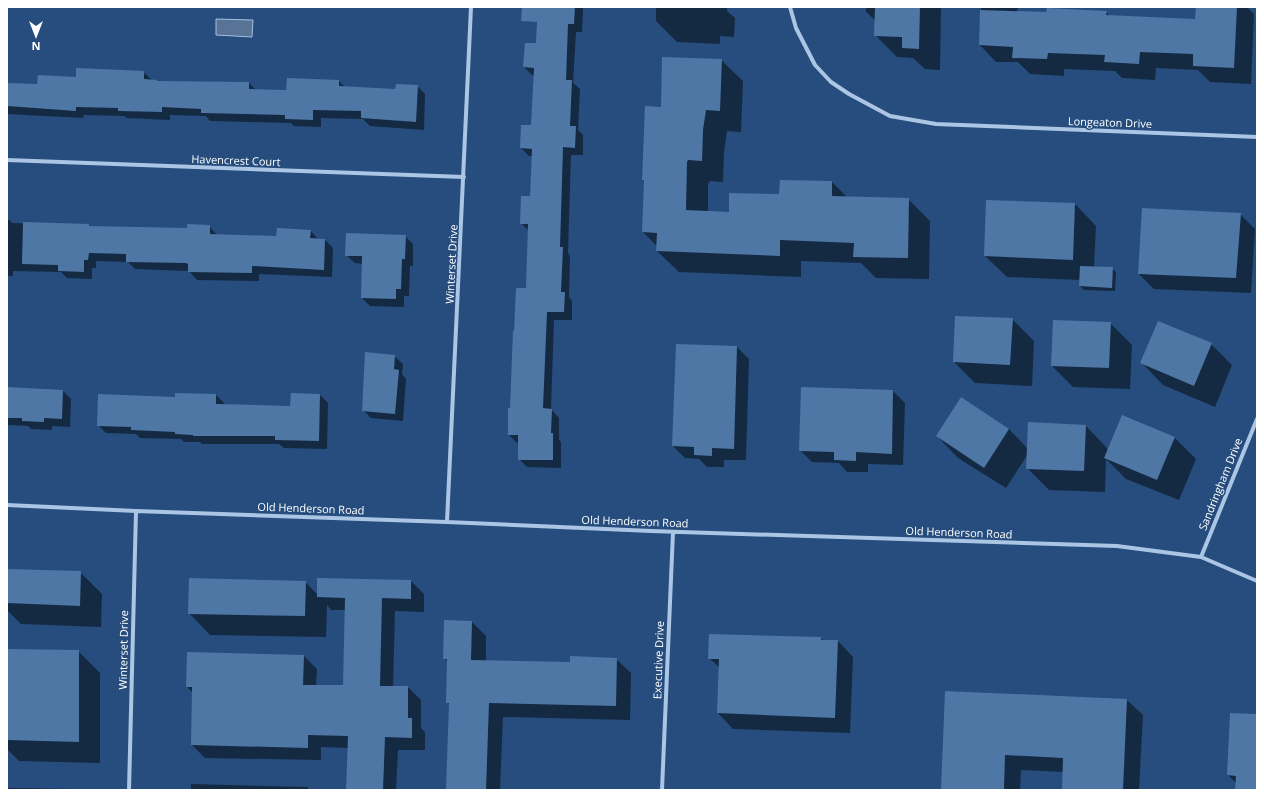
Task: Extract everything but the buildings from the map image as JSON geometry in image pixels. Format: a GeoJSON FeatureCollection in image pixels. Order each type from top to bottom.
{"type":"FeatureCollection","features":[{"type":"Feature","properties":{"kind":"street","name":"Winterset Drive"},"geometry":{"type":"LineString","coordinates":[[447,522],[471,7]]}},
{"type":"Feature","properties":{"kind":"street","name":"Longeaton Drive"},"geometry":{"type":"LineString","coordinates":[[790,7],[796,28],[815,65],[831,82],[849,94],[890,116],[936,124],[1257,137]]}},
{"type":"Feature","properties":{"kind":"street","name":"Havencrest Court"},"geometry":{"type":"LineString","coordinates":[[7,160],[464,177]]}},
{"type":"Feature","properties":{"kind":"street","name":"Sandringham Drive"},"geometry":{"type":"LineString","coordinates":[[1201,557],[1257,419]]}},
{"type":"Feature","properties":{"kind":"street","name":"Old Henderson Road"},"geometry":{"type":"LineString","coordinates":[[7,505],[673,532],[1117,546],[1201,557],[1257,581]]}},
{"type":"Feature","properties":{"kind":"street","name":"Winterset Drive"},"geometry":{"type":"LineString","coordinates":[[129,790],[136,511]]}},
{"type":"Feature","properties":{"kind":"street","name":"Executive Drive"},"geometry":{"type":"LineString","coordinates":[[662,790],[673,532]]}},
{"type":"Feature","properties":{"kind":"water"},"geometry":{"type":"Polygon","coordinates":[[[216,19],[253,20],[252,37],[216,35],[216,19]]]}}]}
